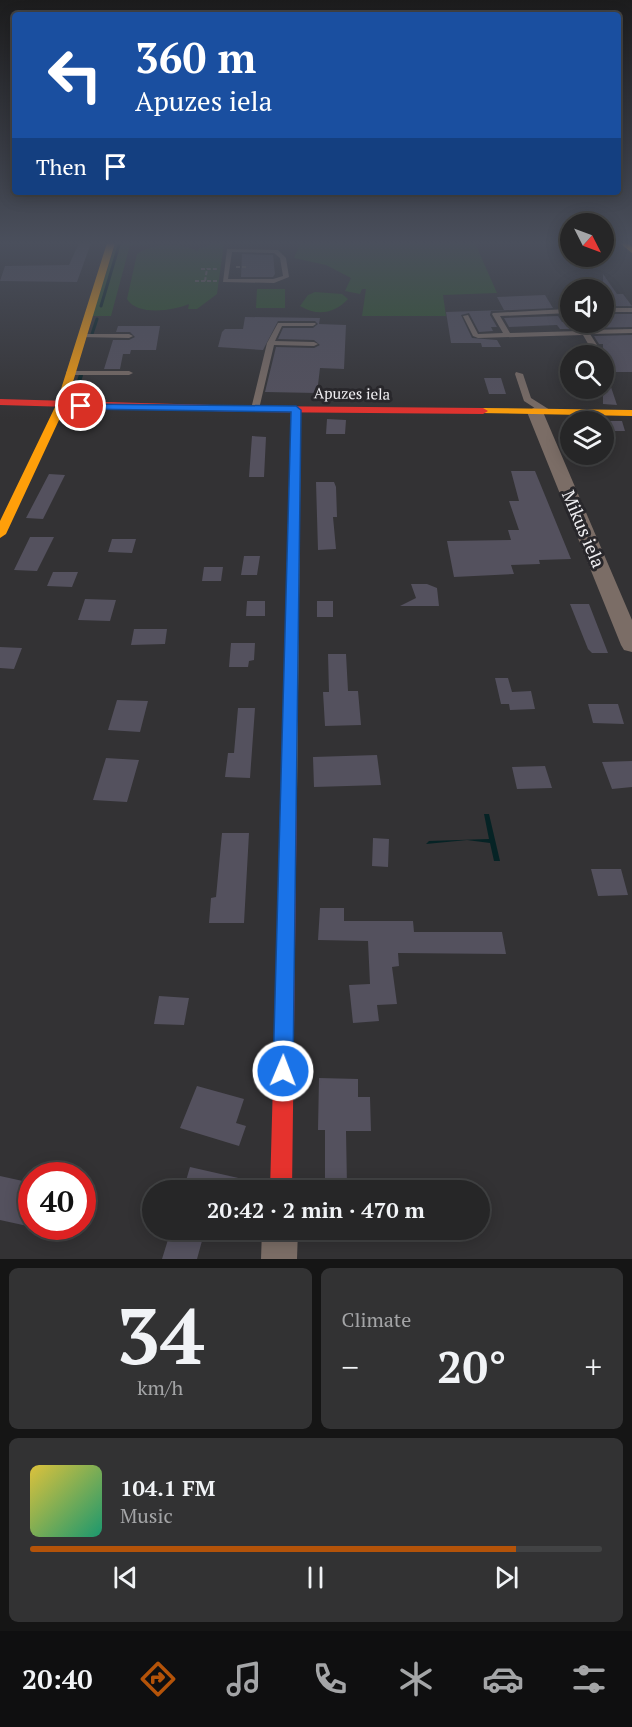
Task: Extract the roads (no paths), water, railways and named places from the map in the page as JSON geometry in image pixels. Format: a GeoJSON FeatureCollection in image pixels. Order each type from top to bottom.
{"type":"FeatureCollection","features":[{"type":"Feature","properties":{"kind":"street"},"geometry":{"type":"LineString","coordinates":[[0,534],[61,405],[92,302]]}},
{"type":"Feature","properties":{"kind":"street","name":"Apuzes iela"},"geometry":{"type":"LineString","coordinates":[[0,402],[296,410],[632,413]]}},
{"type":"Feature","properties":{"kind":"street"},"geometry":{"type":"LineString","coordinates":[[281,1180],[296,410]]}},
{"type":"Feature","properties":{"kind":"street","name":"Mikus iela"},"geometry":{"type":"LineString","coordinates":[[541,412],[632,645]]}},
{"type":"Feature","properties":{"kind":"street"},"geometry":{"type":"LineString","coordinates":[[279,1259],[280,1240]]}},
{"type":"Feature","properties":{"kind":"lane"},"geometry":{"type":"LineString","coordinates":[[614,310],[632,310]]}},
{"type":"Feature","properties":{"kind":"lane"},"geometry":{"type":"LineString","coordinates":[[508,334],[495,314],[560,311]]}},
{"type":"Feature","properties":{"kind":"lane"},"geometry":{"type":"LineString","coordinates":[[466,316],[475,335],[560,332]]}},
{"type":"Feature","properties":{"kind":"lane"},"geometry":{"type":"LineString","coordinates":[[255,409],[271,343],[280,324],[313,324]]}},
{"type":"Feature","properties":{"kind":"lane"},"geometry":{"type":"LineString","coordinates":[[614,330],[632,330]]}},
{"type":"Feature","properties":{"kind":"lane"},"geometry":{"type":"LineString","coordinates":[[584,333],[593,345]]}},
{"type":"Feature","properties":{"kind":"lane"},"geometry":{"type":"LineString","coordinates":[[81,336],[129,336]]}},
{"type":"Feature","properties":{"kind":"lane"},"geometry":{"type":"LineString","coordinates":[[271,343],[314,344]]}},
{"type":"Feature","properties":{"kind":"lane"},"geometry":{"type":"LineString","coordinates":[[70,373],[129,373]]}},
{"type":"Feature","properties":{"kind":"lane"},"geometry":{"type":"LineString","coordinates":[[519,374],[527,399],[541,412]]}},
{"type":"Feature","properties":{"kind":"water"},"geometry":{"type":"Polygon","coordinates":[[[484,814],[489,814],[500,861],[494,861],[490,843],[467,840],[426,844],[429,841],[489,839],[484,814]]]}},
{"type":"Feature","properties":{"kind":"waterway"},"geometry":{"type":"LineString","coordinates":[[101,306],[102,302]]}},
{"type":"Feature","properties":{"kind":"waterway"},"geometry":{"type":"LineString","coordinates":[[92,334],[97,319]]}},
{"type":"Feature","properties":{"kind":"waterway"},"geometry":{"type":"LineString","coordinates":[[76,390],[81,375]]}}]}
